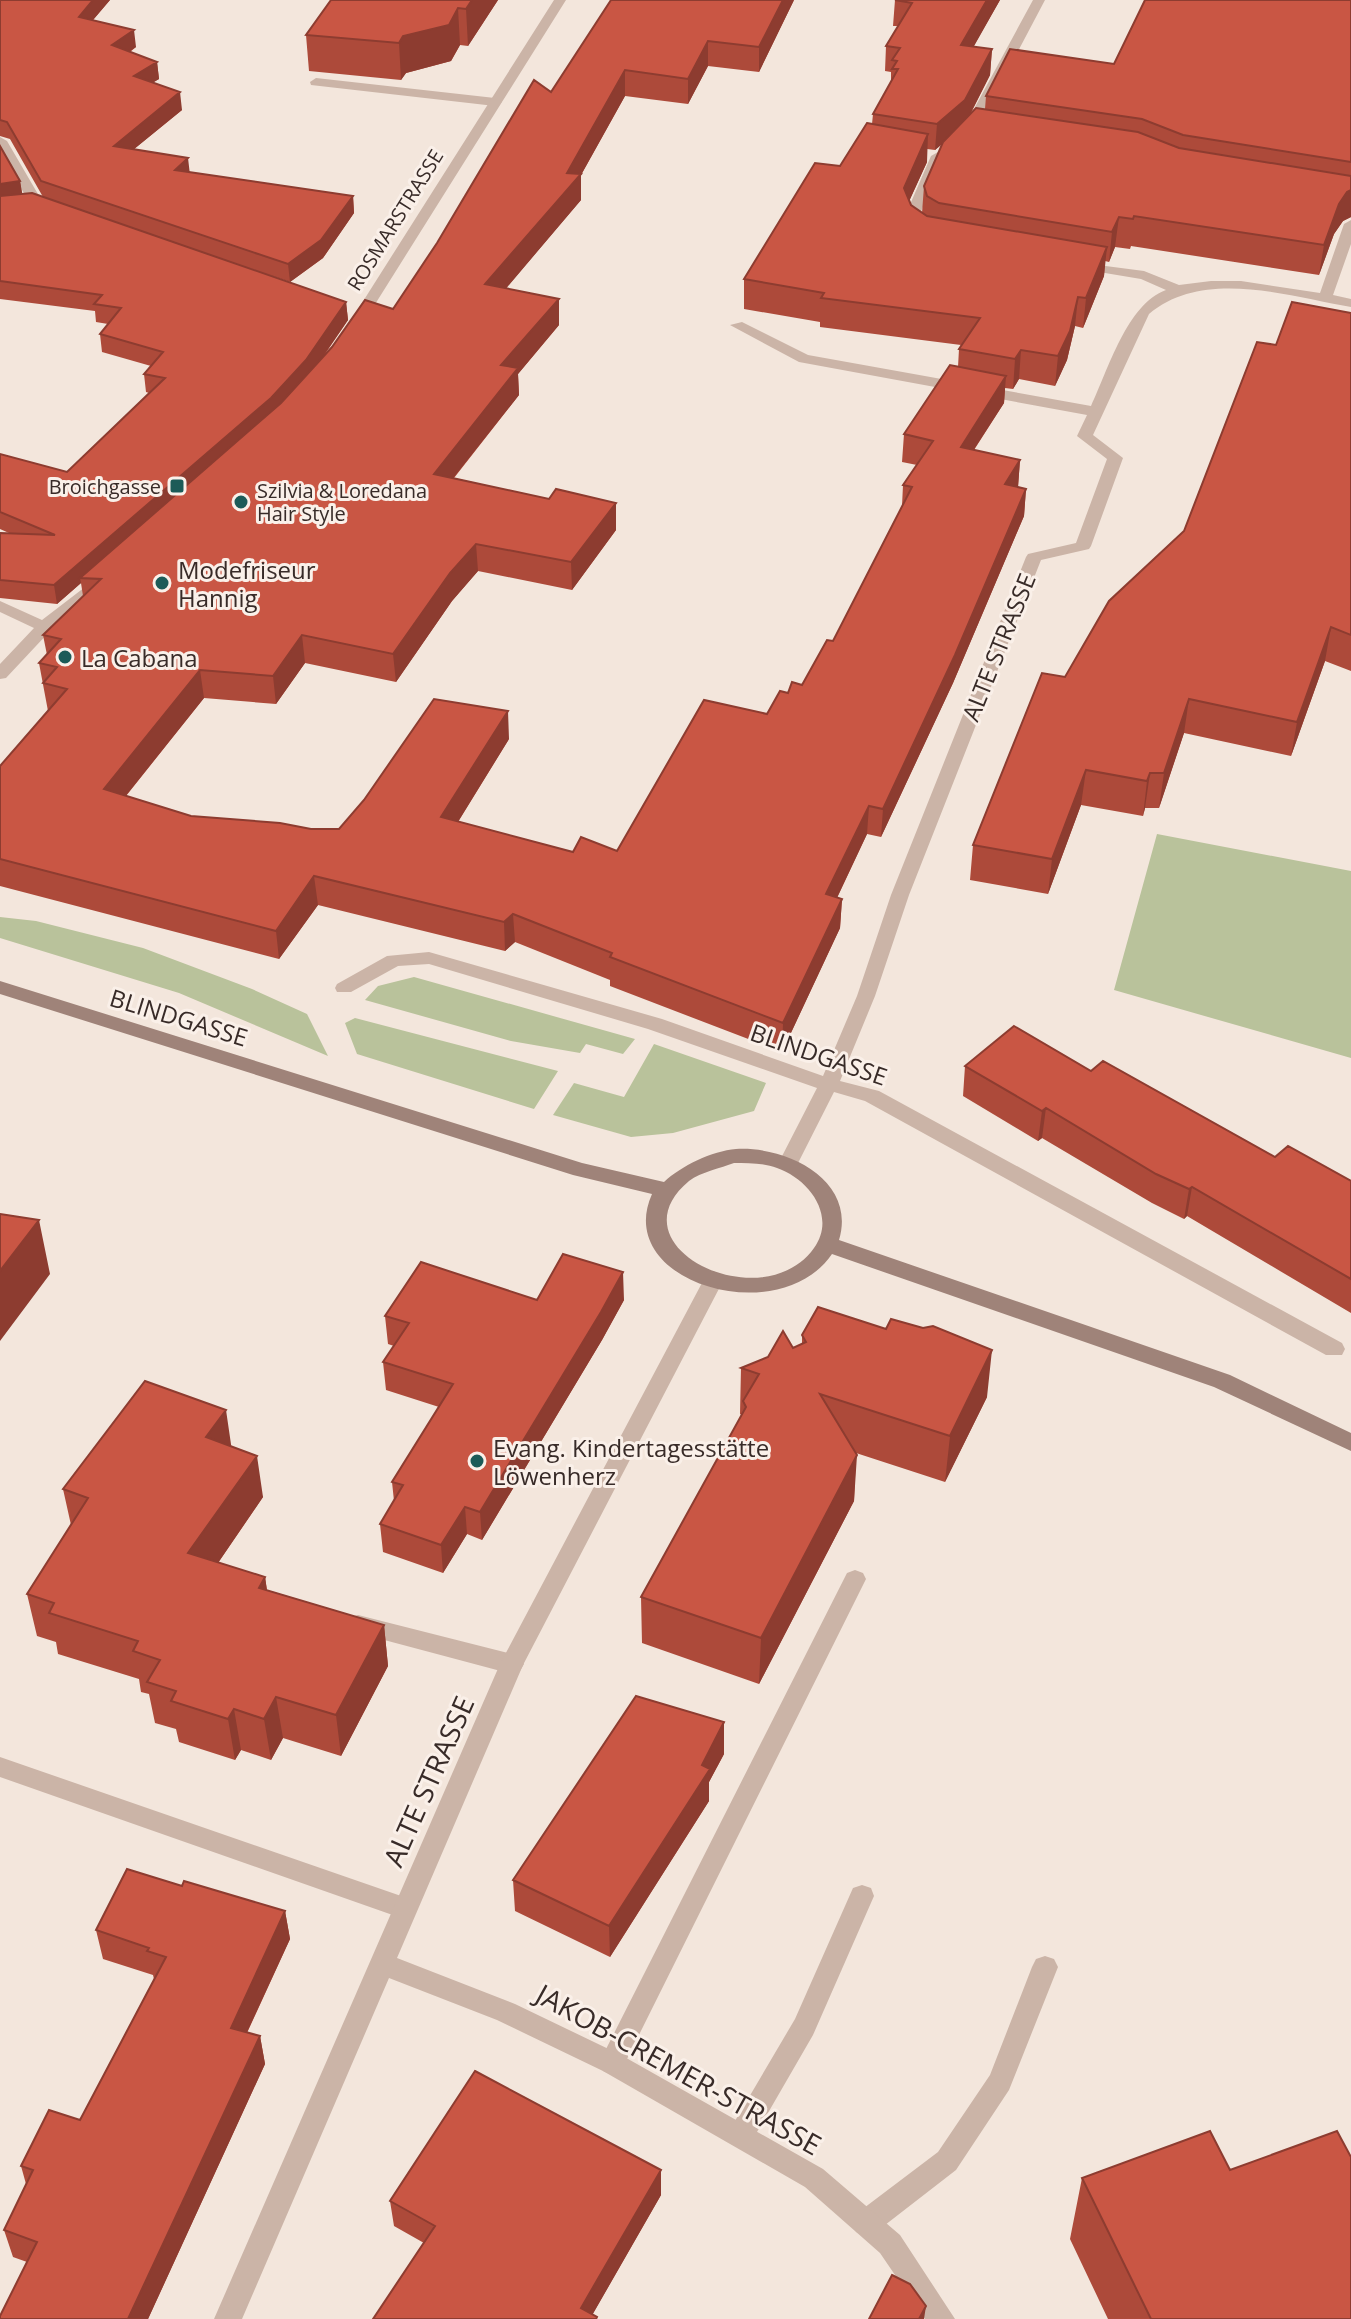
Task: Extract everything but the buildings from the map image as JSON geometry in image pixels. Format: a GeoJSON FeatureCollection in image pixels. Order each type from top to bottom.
{"type":"FeatureCollection","features":[{"type":"Feature","properties":{"kind":"main road","name":"BLINDGASSE"},"geometry":{"type":"LineString","coordinates":[[3,989],[567,1165],[665,1190]]}},
{"type":"Feature","properties":{"kind":"main road"},"geometry":{"type":"LineString","coordinates":[[733,1156],[761,1156],[788,1164],[808,1175],[824,1190],[833,1208],[835,1226],[830,1245],[819,1259],[783,1281],[760,1285],[713,1281],[677,1262],[667,1253],[656,1232],[655,1210],[665,1190],[682,1174],[705,1162],[733,1156]]}},
{"type":"Feature","properties":{"kind":"main road"},"geometry":{"type":"LineString","coordinates":[[830,1245],[1222,1381],[1351,1443]]}},
{"type":"Feature","properties":{"kind":"street","name":"ROSMARSTRASSE"},"geometry":{"type":"LineString","coordinates":[[350,333],[360,306],[560,0]]}},
{"type":"Feature","properties":{"kind":"street"},"geometry":{"type":"LineString","coordinates":[[932,240],[917,230],[912,216],[931,156],[971,130],[1039,0]]}},
{"type":"Feature","properties":{"kind":"street"},"geometry":{"type":"LineString","coordinates":[[316,82],[495,102]]}},
{"type":"Feature","properties":{"kind":"street"},"geometry":{"type":"LineString","coordinates":[[971,130],[987,132]]}},
{"type":"Feature","properties":{"kind":"street"},"geometry":{"type":"LineString","coordinates":[[0,141],[31,204],[61,215]]}},
{"type":"Feature","properties":{"kind":"street"},"geometry":{"type":"LineString","coordinates":[[1325,299],[1351,224]]}},
{"type":"Feature","properties":{"kind":"street"},"geometry":{"type":"LineString","coordinates":[[1071,263],[1144,275],[1176,289],[1248,287],[1351,303]]}},
{"type":"Feature","properties":{"kind":"street","name":"ALTE STRASSE"},"geometry":{"type":"LineString","coordinates":[[788,1164],[829,1084],[866,996],[900,895],[1034,557],[1083,546],[1115,458],[1085,436],[1143,312],[1151,301],[1176,289]]}},
{"type":"Feature","properties":{"kind":"street"},"geometry":{"type":"LineString","coordinates":[[737,325],[804,359],[1097,412]]}},
{"type":"Feature","properties":{"kind":"street"},"geometry":{"type":"LineString","coordinates":[[0,674],[44,627],[114,569]]}},
{"type":"Feature","properties":{"kind":"street"},"geometry":{"type":"LineString","coordinates":[[0,606],[44,627]]}},
{"type":"Feature","properties":{"kind":"street","name":"BLINDGASSE"},"geometry":{"type":"LineString","coordinates":[[344,988],[394,960],[429,958],[655,1024],[872,1096],[1334,1349]]}},
{"type":"Feature","properties":{"kind":"street","name":"ALTE STRASSE"},"geometry":{"type":"LineString","coordinates":[[228,2319],[512,1664],[713,1281]]}},
{"type":"Feature","properties":{"kind":"street"},"geometry":{"type":"LineString","coordinates":[[612,2063],[855,1579]]}},
{"type":"Feature","properties":{"kind":"street"},"geometry":{"type":"LineString","coordinates":[[336,1619],[512,1664]]}},
{"type":"Feature","properties":{"kind":"street"},"geometry":{"type":"LineString","coordinates":[[0,1767],[404,1908]]}},
{"type":"Feature","properties":{"kind":"street"},"geometry":{"type":"LineString","coordinates":[[741,2135],[804,2027],[862,1896]]}},
{"type":"Feature","properties":{"kind":"street","name":"JAKOB-CREMER-STRASSE"},"geometry":{"type":"LineString","coordinates":[[381,1963],[506,2012],[612,2063],[814,2178],[890,2244],[941,2319]]}},
{"type":"Feature","properties":{"kind":"street"},"geometry":{"type":"LineString","coordinates":[[866,2223],[947,2161],[1000,2082],[1045,1967]]}},
{"type":"Feature","properties":{"kind":"green space"},"geometry":{"type":"Polygon","coordinates":[[[1157,834],[1351,871],[1351,1058],[1114,990],[1157,834]]]}},
{"type":"Feature","properties":{"kind":"green space"},"geometry":{"type":"Polygon","coordinates":[[[0,917],[36,921],[143,948],[252,989],[307,1014],[328,1056],[179,993],[0,938],[0,917]]]}},
{"type":"Feature","properties":{"kind":"green space"},"geometry":{"type":"Polygon","coordinates":[[[414,977],[635,1039],[623,1054],[586,1044],[580,1053],[511,1041],[365,1000],[378,986],[414,977]]]}},
{"type":"Feature","properties":{"kind":"green space"},"geometry":{"type":"Polygon","coordinates":[[[355,1018],[558,1071],[534,1109],[357,1054],[345,1023],[355,1018]]]}},
{"type":"Feature","properties":{"kind":"green space"},"geometry":{"type":"Polygon","coordinates":[[[654,1044],[766,1083],[754,1111],[673,1133],[631,1137],[553,1115],[574,1083],[624,1097],[654,1044]]]}},
{"type":"Feature","properties":{"kind":"place","name":"Broichgasse"},"geometry":{"type":"Point","coordinates":[177,486]}},
{"type":"Feature","properties":{"kind":"place","name":"Szilvia & Loredana Hair Style"},"geometry":{"type":"Point","coordinates":[241,502]}},
{"type":"Feature","properties":{"kind":"place","name":"Modefriseur Hannig"},"geometry":{"type":"Point","coordinates":[162,583]}},
{"type":"Feature","properties":{"kind":"place","name":"La Cabana"},"geometry":{"type":"Point","coordinates":[65,657]}},
{"type":"Feature","properties":{"kind":"place","name":"Evang. Kindertagesstätte Löwenherz"},"geometry":{"type":"Point","coordinates":[477,1461]}}]}
